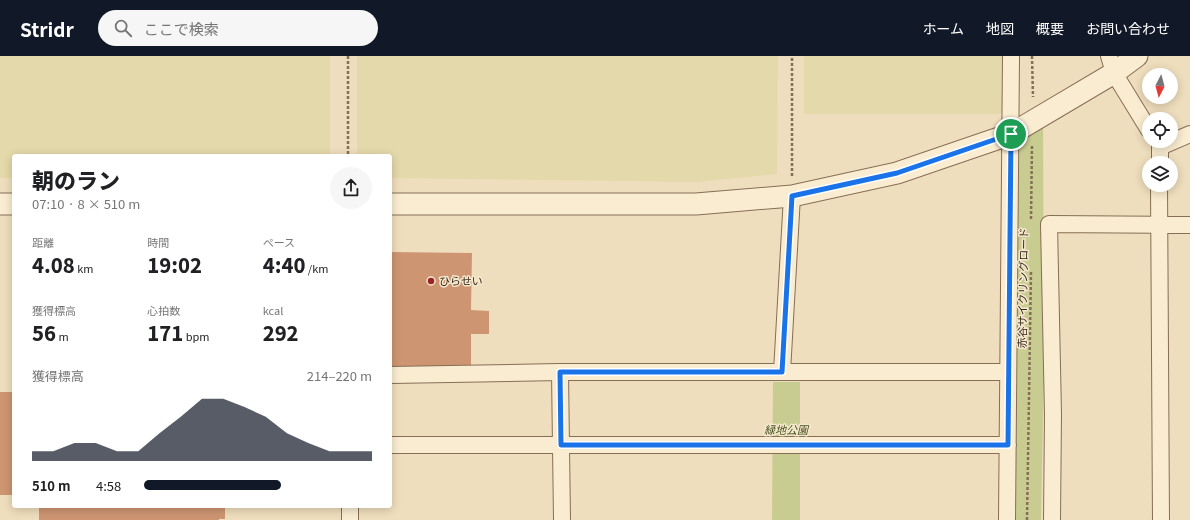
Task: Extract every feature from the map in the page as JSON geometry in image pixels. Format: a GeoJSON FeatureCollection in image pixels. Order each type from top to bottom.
{"type":"FeatureCollection","features":[{"type":"Feature","properties":{"kind":"street"},"geometry":{"type":"LineString","coordinates":[[1007,520],[1011,56]]}},
{"type":"Feature","properties":{"kind":"street"},"geometry":{"type":"LineString","coordinates":[[392,204],[696,204],[792,196],[897,173],[1011,134],[1033,121],[1111,65],[1137,56]]}},
{"type":"Feature","properties":{"kind":"street"},"geometry":{"type":"LineString","coordinates":[[1111,65],[1142,118]]}},
{"type":"Feature","properties":{"kind":"street"},"geometry":{"type":"LineString","coordinates":[[1178,138],[1190,134]]}},
{"type":"Feature","properties":{"kind":"street"},"geometry":{"type":"LineString","coordinates":[[1159,192],[1161,520]]}},
{"type":"Feature","properties":{"kind":"street"},"geometry":{"type":"LineString","coordinates":[[782,372],[792,196]]}},
{"type":"Feature","properties":{"kind":"street"},"geometry":{"type":"LineString","coordinates":[[0,204],[12,204]]}},
{"type":"Feature","properties":{"kind":"street"},"geometry":{"type":"LineString","coordinates":[[1052,520],[1053,414],[1050,224],[1190,226]]}},
{"type":"Feature","properties":{"kind":"street"},"geometry":{"type":"LineString","coordinates":[[392,375],[560,372],[1008,372]]}},
{"type":"Feature","properties":{"kind":"street"},"geometry":{"type":"LineString","coordinates":[[560,372],[562,520]]}},
{"type":"Feature","properties":{"kind":"street"},"geometry":{"type":"LineString","coordinates":[[392,445],[1008,445]]}},
{"type":"Feature","properties":{"kind":"street"},"geometry":{"type":"LineString","coordinates":[[350,508],[350,520]]}},
{"type":"Feature","properties":{"kind":"path"},"geometry":{"type":"LineString","coordinates":[[348,56],[348,154]]}},
{"type":"Feature","properties":{"kind":"path"},"geometry":{"type":"LineString","coordinates":[[792,56],[792,196]]}},
{"type":"Feature","properties":{"kind":"path","name":"赤谷サイクリングロード"},"geometry":{"type":"LineString","coordinates":[[1031,225],[1033,121],[1032,56]]}},
{"type":"Feature","properties":{"kind":"path","name":"赤谷サイクリングロード"},"geometry":{"type":"LineString","coordinates":[[1027,520],[1031,265]]}},
{"type":"Feature","properties":{"kind":"shaded area"},"geometry":{"type":"Polygon","coordinates":[[[0,56],[330,56],[330,154],[12,154],[12,178],[0,178],[0,56]]]}},
{"type":"Feature","properties":{"kind":"shaded area"},"geometry":{"type":"Polygon","coordinates":[[[357,56],[778,56],[777,174],[697,182],[392,178],[392,154],[357,154],[357,56]]]}},
{"type":"Feature","properties":{"kind":"shaded area"},"geometry":{"type":"Polygon","coordinates":[[[804,56],[1006,56],[1006,114],[804,114],[804,56]]]}},
{"type":"Feature","properties":{"kind":"green space"},"geometry":{"type":"Polygon","coordinates":[[[1043,119],[1044,366],[1041,520],[1012,520],[1015,136],[1043,119]]]}},
{"type":"Feature","properties":{"kind":"green space","name":"緑地公園"},"geometry":{"type":"Polygon","coordinates":[[[773,382],[800,382],[800,520],[772,520],[773,382]]]}},
{"type":"Feature","properties":{"kind":"building","name":"ひらせい"},"geometry":{"type":"Polygon","coordinates":[[[392,252],[472,253],[471,310],[489,311],[489,334],[471,334],[471,368],[392,367],[392,252]]]}},
{"type":"Feature","properties":{"kind":"building"},"geometry":{"type":"Polygon","coordinates":[[[0,392],[12,392],[12,495],[0,495],[0,392]]]}},
{"type":"Feature","properties":{"kind":"building"},"geometry":{"type":"Polygon","coordinates":[[[39,508],[225,508],[225,519],[219,520],[39,520],[39,508]]]}},
{"type":"Feature","properties":{"kind":"place","name":"ひらせい"},"geometry":{"type":"Point","coordinates":[431,281]}},
{"type":"Feature","properties":{"kind":"route"},"geometry":{"type":"LineString","coordinates":[[1011,134],[1008,445],[561,445],[560,372],[782,372],[792,196],[897,173],[1011,134]]}}]}
